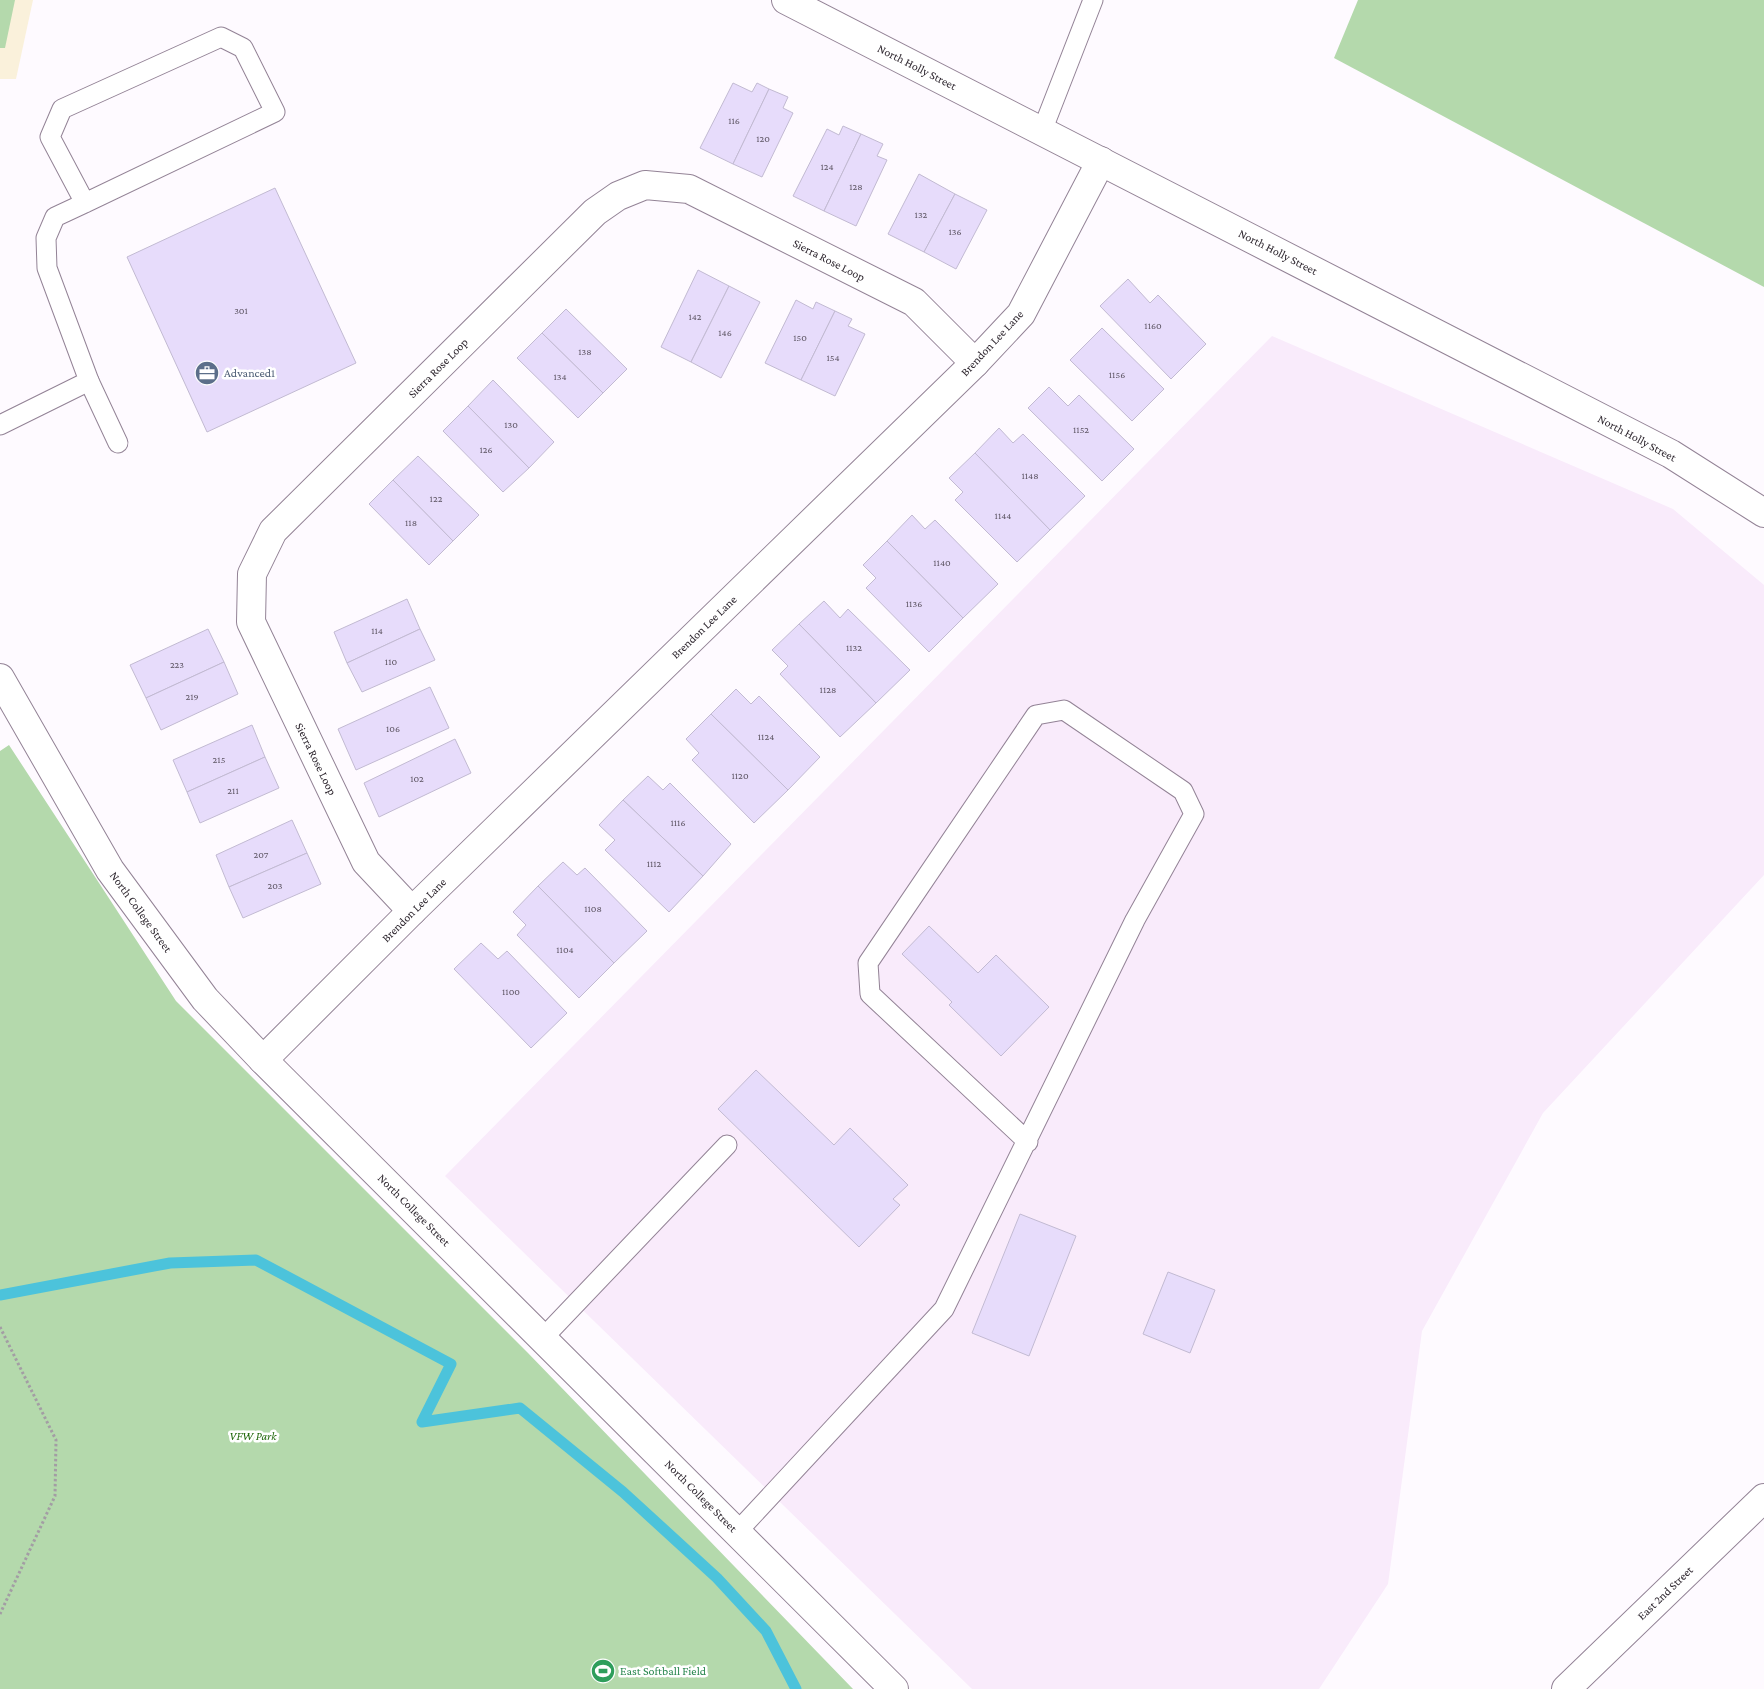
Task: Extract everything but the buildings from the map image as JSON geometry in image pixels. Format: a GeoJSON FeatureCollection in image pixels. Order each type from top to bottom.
{"type":"FeatureCollection","features":[{"type":"Feature","properties":{"kind":"street","name":"North Holly Street"},"geometry":{"type":"LineString","coordinates":[[786,0],[1671,454],[1764,514]]}},
{"type":"Feature","properties":{"kind":"street","name":"Brendon Lee Lane"},"geometry":{"type":"LineString","coordinates":[[263,1060],[412,911],[975,363],[1021,314],[1100,161]]}},
{"type":"Feature","properties":{"kind":"street","name":"Sierra Rose Loop"},"geometry":{"type":"LineString","coordinates":[[412,911],[366,862],[250,622],[252,574],[273,532],[595,212],[618,196],[645,185],[689,190],[914,302],[975,363]]}},
{"type":"Feature","properties":{"kind":"street","name":"North College Street"},"geometry":{"type":"LineString","coordinates":[[0,678],[110,870],[205,999],[263,1060],[894,1689]]}},
{"type":"Feature","properties":{"kind":"street","name":"East 2nd Street"},"geometry":{"type":"LineString","coordinates":[[1566,1689],[1764,1498]]}},
{"type":"Feature","properties":{"kind":"lane"},"geometry":{"type":"LineString","coordinates":[[1042,131],[1093,0]]}},
{"type":"Feature","properties":{"kind":"lane"},"geometry":{"type":"LineString","coordinates":[[85,203],[50,137],[62,109],[221,37],[243,48],[275,112],[85,203],[55,217],[46,238],[47,268],[89,381],[118,443]]}},
{"type":"Feature","properties":{"kind":"lane"},"geometry":{"type":"LineString","coordinates":[[0,426],[89,381]]}},
{"type":"Feature","properties":{"kind":"lane"},"geometry":{"type":"LineString","coordinates":[[736,1532],[944,1310],[1028,1142],[1135,920],[1194,814],[1183,791],[1064,710],[1036,715],[868,963],[870,994],[1028,1142]]}},
{"type":"Feature","properties":{"kind":"lane"},"geometry":{"type":"LineString","coordinates":[[543,1338],[726,1145]]}},
{"type":"Feature","properties":{"kind":"path"},"geometry":{"type":"LineString","coordinates":[[0,1327],[56,1440],[54,1496],[0,1614]]}},
{"type":"Feature","properties":{"kind":"shaded area"},"geometry":{"type":"Polygon","coordinates":[[[0,0],[33,0],[16,79],[0,79],[0,0]]]}},
{"type":"Feature","properties":{"kind":"shaded area"},"geometry":{"type":"Polygon","coordinates":[[[1272,336],[1673,509],[1764,585],[1764,875],[1543,1113],[1422,1331],[1388,1584],[1319,1689],[972,1689],[445,1176],[1272,336]]]}},
{"type":"Feature","properties":{"kind":"green space"},"geometry":{"type":"Polygon","coordinates":[[[0,0],[15,0],[5,48],[0,48],[0,0]]]}},
{"type":"Feature","properties":{"kind":"green space"},"geometry":{"type":"Polygon","coordinates":[[[1358,0],[1764,0],[1764,287],[1334,58],[1358,0]]]}},
{"type":"Feature","properties":{"kind":"green space","name":"VFW Park"},"geometry":{"type":"Polygon","coordinates":[[[9,745],[176,1001],[528,1353],[853,1689],[0,1689],[0,751],[9,745]]]}},
{"type":"Feature","properties":{"kind":"waterway"},"geometry":{"type":"LineString","coordinates":[[0,1295],[170,1263],[256,1260],[451,1364],[422,1422],[520,1408],[623,1492],[717,1578],[766,1631],[796,1689]]}},
{"type":"Feature","properties":{"kind":"place","name":"Advanced1"},"geometry":{"type":"Point","coordinates":[207,373]}},
{"type":"Feature","properties":{"kind":"place","name":"East Softball Field"},"geometry":{"type":"Point","coordinates":[603,1671]}}]}
